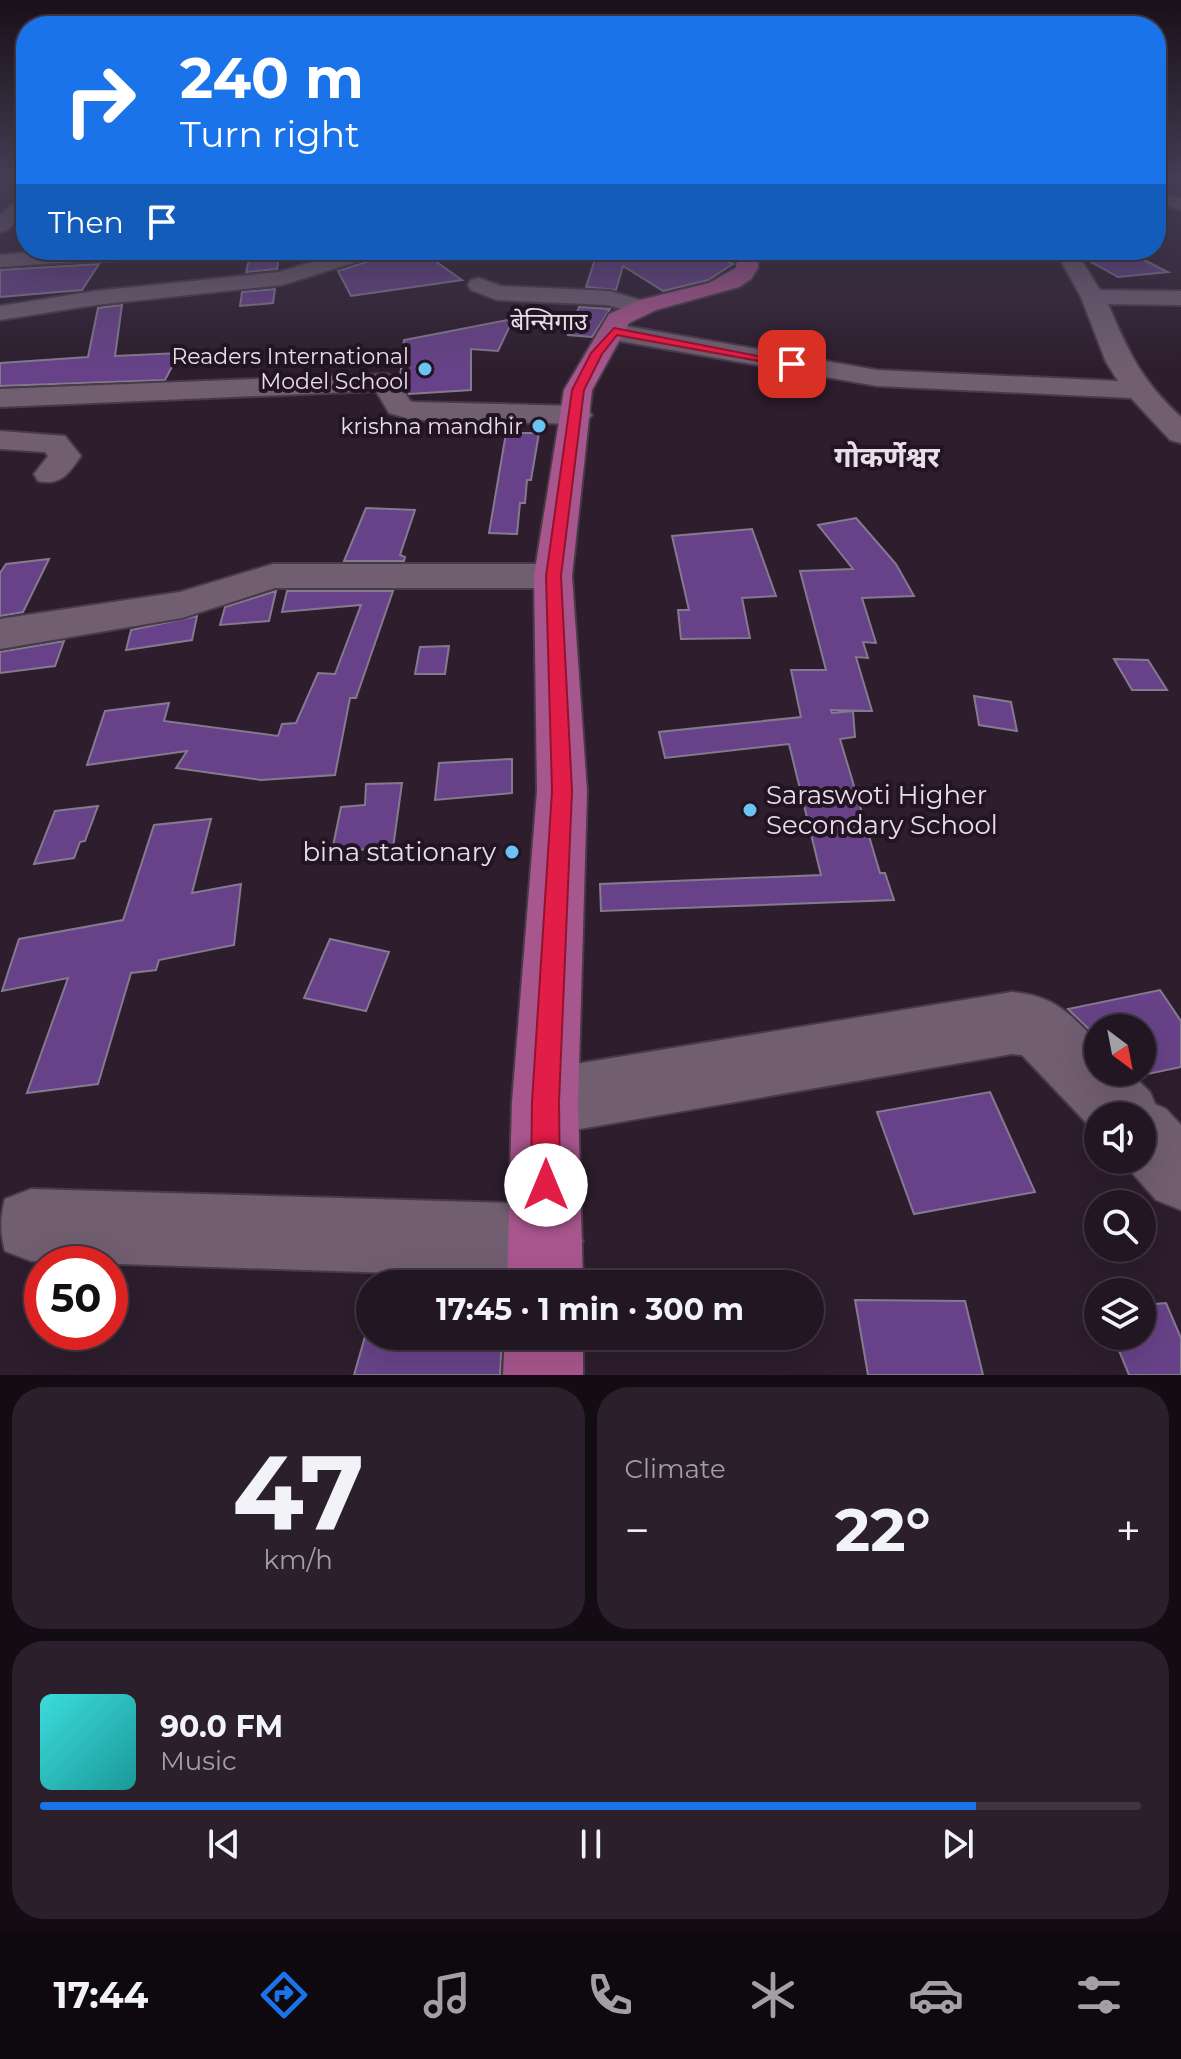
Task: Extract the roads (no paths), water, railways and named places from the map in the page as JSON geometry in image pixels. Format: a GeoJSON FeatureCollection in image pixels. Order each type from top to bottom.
{"type":"FeatureCollection","features":[{"type":"Feature","properties":{"kind":"main road"},"geometry":{"type":"LineString","coordinates":[[546,1263],[545,1102],[562,791],[553,576],[578,390],[597,353],[627,319],[727,282],[742,274],[747,260]]}},
{"type":"Feature","properties":{"kind":"main road"},"geometry":{"type":"LineString","coordinates":[[543,1375],[544,1350]]}},
{"type":"Feature","properties":{"kind":"street"},"geometry":{"type":"LineString","coordinates":[[0,331],[9,313],[95,298],[203,290],[282,278],[341,260]]}},
{"type":"Feature","properties":{"kind":"street"},"geometry":{"type":"LineString","coordinates":[[1071,260],[1093,297],[1119,362],[1143,395],[1181,434]]}},
{"type":"Feature","properties":{"kind":"street"},"geometry":{"type":"LineString","coordinates":[[479,285],[497,293],[610,298],[627,319],[877,378],[1143,395],[1181,405]]}},
{"type":"Feature","properties":{"kind":"street"},"geometry":{"type":"LineString","coordinates":[[1093,297],[1181,298]]}},
{"type":"Feature","properties":{"kind":"street"},"geometry":{"type":"LineString","coordinates":[[0,398],[385,382],[399,407],[413,411],[577,415]]}},
{"type":"Feature","properties":{"kind":"street"},"geometry":{"type":"LineString","coordinates":[[0,440],[54,443],[65,456],[50,474]]}},
{"type":"Feature","properties":{"kind":"street"},"geometry":{"type":"LineString","coordinates":[[0,634],[158,611],[284,575],[553,576]]}},
{"type":"Feature","properties":{"kind":"street"},"geometry":{"type":"LineString","coordinates":[[545,1102],[1012,1023],[1036,1025],[1112,1102]]}},
{"type":"Feature","properties":{"kind":"street"},"geometry":{"type":"LineString","coordinates":[[1156,1148],[1181,1175]]}},
{"type":"Feature","properties":{"kind":"street"},"geometry":{"type":"LineString","coordinates":[[31,1225],[546,1263]]}},
{"type":"Feature","properties":{"kind":"place","name":"Readers International Model School"},"geometry":{"type":"Point","coordinates":[425,369]}},
{"type":"Feature","properties":{"kind":"place","name":"krishna mandhir"},"geometry":{"type":"Point","coordinates":[539,426]}},
{"type":"Feature","properties":{"kind":"place","name":"Saraswoti Higher Secondary School"},"geometry":{"type":"Point","coordinates":[750,810]}},
{"type":"Feature","properties":{"kind":"place","name":"bina stationary"},"geometry":{"type":"Point","coordinates":[512,852]}},
{"type":"Feature","properties":{"kind":"district","name":"बेन्सिगाउ"},"geometry":{"type":"Point","coordinates":[549,321]}},
{"type":"Feature","properties":{"kind":"district","name":"गोकर्णेश्वर"},"geometry":{"type":"Point","coordinates":[887,457]}}]}
